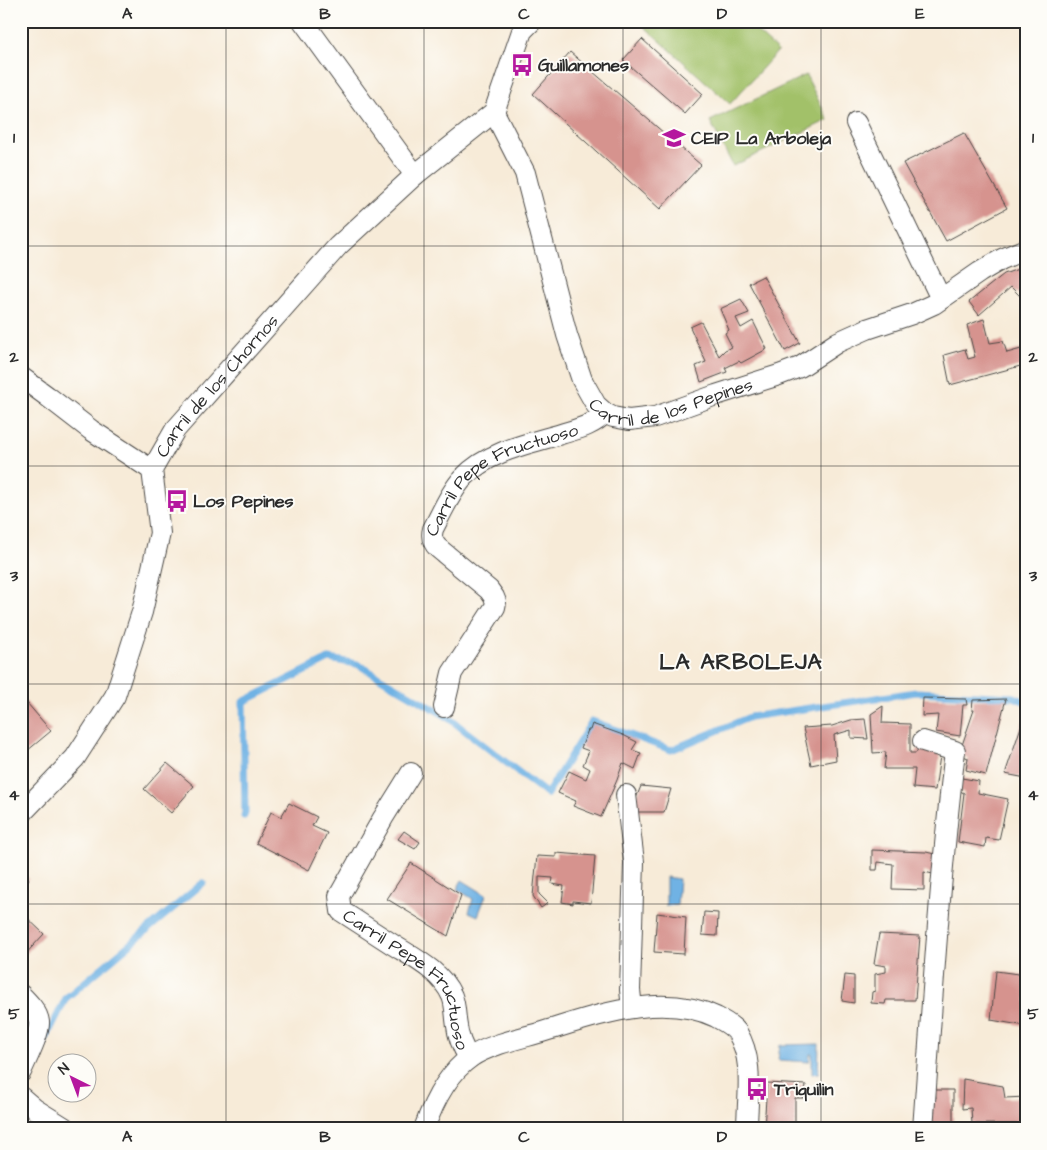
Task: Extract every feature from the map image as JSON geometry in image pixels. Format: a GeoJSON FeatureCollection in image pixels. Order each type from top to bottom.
{"type":"FeatureCollection","features":[{"type":"Feature","properties":{"kind":"street"},"geometry":{"type":"LineString","coordinates":[[303,21],[415,175]]}},
{"type":"Feature","properties":{"kind":"street"},"geometry":{"type":"LineString","coordinates":[[494,112],[522,31],[532,21]]}},
{"type":"Feature","properties":{"kind":"street","name":"Carril de los Chornos"},"geometry":{"type":"LineString","coordinates":[[21,814],[75,758],[115,696],[142,612],[160,533],[152,470],[175,430],[338,246],[415,175],[494,112]]}},
{"type":"Feature","properties":{"kind":"street","name":"Carril de los Pepines"},"geometry":{"type":"LineString","coordinates":[[494,112],[525,173],[567,335],[582,380],[596,405],[613,417],[628,420],[655,417],[800,367],[838,342],[934,304],[1002,259],[1026,249]]}},
{"type":"Feature","properties":{"kind":"street"},"geometry":{"type":"LineString","coordinates":[[856,123],[941,299]]}},
{"type":"Feature","properties":{"kind":"street"},"geometry":{"type":"LineString","coordinates":[[21,377],[91,430],[152,470]]}},
{"type":"Feature","properties":{"kind":"street","name":"Carril Pepe Fructuoso"},"geometry":{"type":"LineString","coordinates":[[444,707],[452,674],[485,624],[496,602],[489,590],[433,543],[431,536],[433,529],[453,492],[464,477],[476,466],[492,457],[588,426],[599,420],[605,413]]}},
{"type":"Feature","properties":{"kind":"street"},"geometry":{"type":"LineString","coordinates":[[923,741],[954,751],[940,894],[923,1129]]}},
{"type":"Feature","properties":{"kind":"street","name":"Carril Pepe Fructuoso"},"geometry":{"type":"LineString","coordinates":[[411,773],[339,896],[341,911],[426,965],[446,985],[455,1003],[457,1027],[462,1047],[469,1058]]}},
{"type":"Feature","properties":{"kind":"street"},"geometry":{"type":"LineString","coordinates":[[626,796],[634,862],[630,990],[632,1008]]}},
{"type":"Feature","properties":{"kind":"street"},"geometry":{"type":"LineString","coordinates":[[21,995],[36,1012],[39,1022],[37,1033],[21,1072]]}},
{"type":"Feature","properties":{"kind":"street"},"geometry":{"type":"LineString","coordinates":[[424,1129],[432,1108],[449,1081],[460,1066],[478,1052],[505,1042],[607,1013],[639,1007],[665,1006],[708,1013],[726,1022],[736,1032],[745,1050],[750,1070],[747,1129]]}},
{"type":"Feature","properties":{"kind":"street"},"geometry":{"type":"LineString","coordinates":[[21,1097],[35,1109],[67,1129]]}},
{"type":"Feature","properties":{"kind":"green space"},"geometry":{"type":"Polygon","coordinates":[[[638,21],[745,21],[778,51],[730,104],[638,21]]]}},
{"type":"Feature","properties":{"kind":"green space"},"geometry":{"type":"Polygon","coordinates":[[[806,75],[828,120],[733,166],[710,121],[806,75]]]}},
{"type":"Feature","properties":{"kind":"water"},"geometry":{"type":"Polygon","coordinates":[[[666,877],[679,879],[677,905],[666,906],[666,877]]]}},
{"type":"Feature","properties":{"kind":"water"},"geometry":{"type":"Polygon","coordinates":[[[462,880],[486,895],[478,916],[469,912],[473,899],[457,889],[462,880]]]}},
{"type":"Feature","properties":{"kind":"water"},"geometry":{"type":"Polygon","coordinates":[[[819,1044],[818,1073],[812,1074],[812,1054],[810,1054],[809,1062],[778,1060],[780,1045],[819,1044]]]}},
{"type":"Feature","properties":{"kind":"building"},"geometry":{"type":"Polygon","coordinates":[[[642,39],[703,94],[685,114],[623,60],[642,39]]]}},
{"type":"Feature","properties":{"kind":"building"},"geometry":{"type":"Polygon","coordinates":[[[570,52],[701,165],[660,209],[533,94],[570,52]]]}},
{"type":"Feature","properties":{"kind":"building"},"geometry":{"type":"Polygon","coordinates":[[[964,133],[1007,208],[946,241],[903,163],[964,133]]]}},
{"type":"Feature","properties":{"kind":"building"},"geometry":{"type":"Polygon","coordinates":[[[1021,268],[1026,274],[1026,295],[1022,298],[1011,287],[979,315],[969,302],[1004,274],[1021,268]]]}},
{"type":"Feature","properties":{"kind":"building"},"geometry":{"type":"Polygon","coordinates":[[[763,276],[800,343],[785,351],[749,283],[763,276]]]}},
{"type":"Feature","properties":{"kind":"building"},"geometry":{"type":"Polygon","coordinates":[[[741,299],[749,313],[736,318],[741,328],[753,321],[767,349],[741,363],[739,361],[725,368],[727,372],[701,382],[696,366],[706,362],[690,327],[701,322],[719,356],[725,350],[732,347],[725,333],[729,330],[720,309],[741,299]]]}},
{"type":"Feature","properties":{"kind":"building"},"geometry":{"type":"Polygon","coordinates":[[[984,319],[990,343],[1003,341],[1007,353],[1021,349],[1024,365],[950,385],[944,355],[965,349],[968,359],[975,357],[967,325],[984,319]]]}},
{"type":"Feature","properties":{"kind":"building"},"geometry":{"type":"Polygon","coordinates":[[[21,696],[51,731],[21,756],[21,696]]]}},
{"type":"Feature","properties":{"kind":"building"},"geometry":{"type":"Polygon","coordinates":[[[923,698],[966,699],[967,705],[963,705],[960,736],[936,732],[938,715],[922,716],[923,698]]]}},
{"type":"Feature","properties":{"kind":"building"},"geometry":{"type":"Polygon","coordinates":[[[1006,699],[986,775],[966,770],[968,758],[959,754],[974,710],[972,710],[973,700],[1006,699]]]}},
{"type":"Feature","properties":{"kind":"building"},"geometry":{"type":"Polygon","coordinates":[[[883,706],[882,723],[910,724],[910,753],[916,753],[919,747],[941,749],[935,790],[913,788],[915,769],[884,769],[886,752],[873,753],[871,714],[883,706]]]}},
{"type":"Feature","properties":{"kind":"building"},"geometry":{"type":"Polygon","coordinates":[[[1026,715],[1026,778],[1005,774],[1026,715]]]}},
{"type":"Feature","properties":{"kind":"building"},"geometry":{"type":"Polygon","coordinates":[[[865,719],[868,739],[851,738],[851,730],[834,735],[836,760],[811,765],[803,728],[832,726],[851,720],[865,719]]]}},
{"type":"Feature","properties":{"kind":"building"},"geometry":{"type":"Polygon","coordinates":[[[592,724],[637,742],[632,750],[641,753],[635,769],[623,763],[601,817],[573,806],[576,801],[558,793],[569,771],[586,779],[590,769],[583,765],[589,751],[581,748],[592,724]]]}},
{"type":"Feature","properties":{"kind":"building"},"geometry":{"type":"Polygon","coordinates":[[[167,763],[194,786],[171,813],[144,789],[167,763]]]}},
{"type":"Feature","properties":{"kind":"building"},"geometry":{"type":"Polygon","coordinates":[[[962,778],[979,781],[978,793],[1008,799],[999,840],[986,838],[985,847],[958,842],[964,793],[960,791],[962,778]]]}},
{"type":"Feature","properties":{"kind":"building"},"geometry":{"type":"Polygon","coordinates":[[[641,786],[671,789],[664,812],[636,812],[635,801],[641,786]]]}},
{"type":"Feature","properties":{"kind":"building"},"geometry":{"type":"Polygon","coordinates":[[[289,803],[317,817],[312,826],[327,833],[309,870],[256,843],[271,812],[281,817],[289,803]]]}},
{"type":"Feature","properties":{"kind":"building"},"geometry":{"type":"Polygon","coordinates":[[[404,831],[420,842],[415,849],[398,839],[404,831]]]}},
{"type":"Feature","properties":{"kind":"building"},"geometry":{"type":"Polygon","coordinates":[[[872,850],[935,854],[933,874],[924,872],[924,890],[892,889],[893,864],[878,862],[877,870],[872,870],[872,850]]]}},
{"type":"Feature","properties":{"kind":"building"},"geometry":{"type":"Polygon","coordinates":[[[556,853],[595,856],[591,903],[573,901],[573,904],[562,902],[564,886],[552,884],[553,878],[539,877],[539,894],[548,903],[541,908],[533,896],[537,856],[556,857],[556,853]]]}},
{"type":"Feature","properties":{"kind":"building"},"geometry":{"type":"Polygon","coordinates":[[[411,863],[461,895],[448,936],[387,899],[411,863]]]}},
{"type":"Feature","properties":{"kind":"building"},"geometry":{"type":"Polygon","coordinates":[[[21,872],[29,879],[21,888],[21,872]]]}},
{"type":"Feature","properties":{"kind":"building"},"geometry":{"type":"Polygon","coordinates":[[[21,912],[44,934],[21,959],[21,912]]]}},
{"type":"Feature","properties":{"kind":"building"},"geometry":{"type":"Polygon","coordinates":[[[704,912],[718,913],[717,936],[702,935],[704,912]]]}},
{"type":"Feature","properties":{"kind":"building"},"geometry":{"type":"Polygon","coordinates":[[[657,913],[686,917],[684,954],[654,952],[657,913]]]}},
{"type":"Feature","properties":{"kind":"building"},"geometry":{"type":"Polygon","coordinates":[[[879,934],[920,936],[915,1000],[886,1000],[885,1004],[871,1003],[872,992],[875,991],[875,974],[886,972],[886,966],[874,964],[879,934]]]}},
{"type":"Feature","properties":{"kind":"building"},"geometry":{"type":"Polygon","coordinates":[[[996,971],[1026,975],[1026,1026],[991,1020],[996,971]]]}},
{"type":"Feature","properties":{"kind":"building"},"geometry":{"type":"Polygon","coordinates":[[[845,975],[854,976],[854,1003],[842,1001],[845,975]]]}},
{"type":"Feature","properties":{"kind":"building"},"geometry":{"type":"Polygon","coordinates":[[[963,1079],[1003,1086],[1005,1098],[1026,1097],[1026,1124],[972,1124],[971,1108],[962,1109],[963,1079]]]}},
{"type":"Feature","properties":{"kind":"building"},"geometry":{"type":"Polygon","coordinates":[[[767,1083],[806,1085],[804,1098],[795,1098],[795,1129],[764,1129],[767,1083]]]}},
{"type":"Feature","properties":{"kind":"building"},"geometry":{"type":"Polygon","coordinates":[[[935,1090],[953,1090],[953,1129],[926,1129],[927,1097],[936,1098],[935,1090]]]}},
{"type":"Feature","properties":{"kind":"waterway"},"geometry":{"type":"LineString","coordinates":[[244,816],[243,702],[329,659],[357,664],[446,716],[547,794],[592,721],[671,750],[750,717],[916,692],[1014,697],[1026,702]]}},
{"type":"Feature","properties":{"kind":"waterway"},"geometry":{"type":"LineString","coordinates":[[42,1046],[66,998],[203,883]]}},
{"type":"Feature","properties":{"kind":"place","name":"Guillamones"},"geometry":{"type":"Point","coordinates":[522,65]}},
{"type":"Feature","properties":{"kind":"place","name":"CEIP La Arboleja"},"geometry":{"type":"Point","coordinates":[674,138]}},
{"type":"Feature","properties":{"kind":"place","name":"Los Pepines"},"geometry":{"type":"Point","coordinates":[177,501]}},
{"type":"Feature","properties":{"kind":"place","name":"Triquilin"},"geometry":{"type":"Point","coordinates":[757,1089]}},
{"type":"Feature","properties":{"kind":"district","name":"LA ARBOLEJA"},"geometry":{"type":"Point","coordinates":[741,661]}}]}
